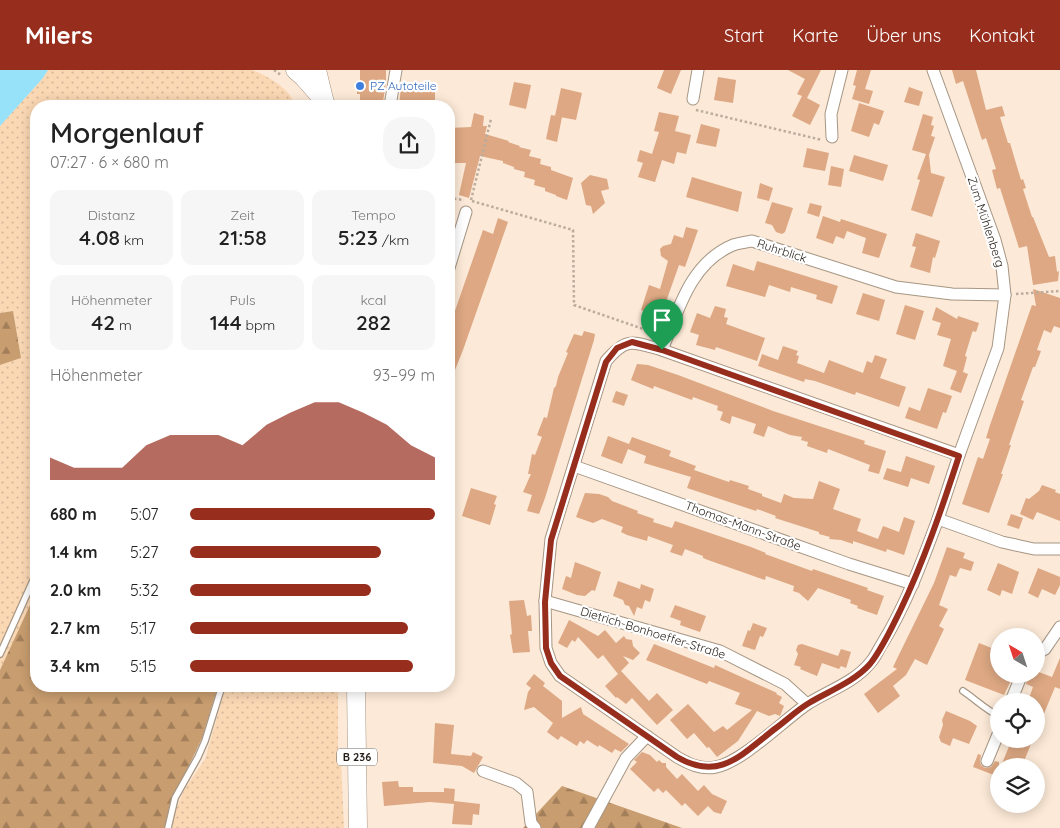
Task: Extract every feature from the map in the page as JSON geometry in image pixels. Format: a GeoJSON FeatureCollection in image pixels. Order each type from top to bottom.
{"type":"FeatureCollection","features":[{"type":"Feature","properties":{"kind":"main road"},"geometry":{"type":"LineString","coordinates":[[294,70],[303,77],[323,100]]}},
{"type":"Feature","properties":{"kind":"main road"},"geometry":{"type":"LineString","coordinates":[[317,70],[325,100]]}},
{"type":"Feature","properties":{"kind":"main road","name":"B 236"},"geometry":{"type":"LineString","coordinates":[[356,692],[358,828]]}},
{"type":"Feature","properties":{"kind":"street"},"geometry":{"type":"LineString","coordinates":[[391,100],[396,70]]}},
{"type":"Feature","properties":{"kind":"street"},"geometry":{"type":"LineString","coordinates":[[694,99],[698,70]]}},
{"type":"Feature","properties":{"kind":"street"},"geometry":{"type":"LineString","coordinates":[[832,137],[831,114],[842,70]]}},
{"type":"Feature","properties":{"kind":"street","name":"Zum Mühlenberg"},"geometry":{"type":"LineString","coordinates":[[647,736],[690,765],[703,768],[717,767],[737,758],[807,704],[852,679],[870,664],[890,631],[913,584],[998,348],[1005,295],[1002,266],[995,240],[933,70]]}},
{"type":"Feature","properties":{"kind":"street"},"geometry":{"type":"LineString","coordinates":[[455,248],[466,212]]}},
{"type":"Feature","properties":{"kind":"street","name":"Ruhrblick"},"geometry":{"type":"LineString","coordinates":[[662,350],[686,292],[699,271],[714,257],[733,245],[752,241],[896,287],[952,294],[1005,295]]}},
{"type":"Feature","properties":{"kind":"street"},"geometry":{"type":"LineString","coordinates":[[588,828],[626,758],[647,736],[560,676],[551,663],[546,648],[545,602],[551,540],[606,362],[617,348],[632,342],[662,350],[959,456]]}},
{"type":"Feature","properties":{"kind":"street","name":"Thomas-Mann-Straße"},"geometry":{"type":"LineString","coordinates":[[574,466],[849,564],[913,584]]}},
{"type":"Feature","properties":{"kind":"street"},"geometry":{"type":"LineString","coordinates":[[938,519],[1002,542],[1034,549],[1060,549]]}},
{"type":"Feature","properties":{"kind":"street","name":"Dietrich-Bonhoeffer-Straße"},"geometry":{"type":"LineString","coordinates":[[545,602],[720,651],[785,684],[807,704]]}},
{"type":"Feature","properties":{"kind":"street"},"geometry":{"type":"LineString","coordinates":[[1045,649],[1060,627]]}},
{"type":"Feature","properties":{"kind":"street"},"geometry":{"type":"LineString","coordinates":[[987,761],[992,748]]}},
{"type":"Feature","properties":{"kind":"street"},"geometry":{"type":"LineString","coordinates":[[484,771],[516,783],[527,792],[532,823],[535,828]]}},
{"type":"Feature","properties":{"kind":"lane"},"geometry":{"type":"LineString","coordinates":[[0,654],[30,587]]}},
{"type":"Feature","properties":{"kind":"lane"},"geometry":{"type":"LineString","coordinates":[[963,691],[980,702],[990,712]]}},
{"type":"Feature","properties":{"kind":"lane"},"geometry":{"type":"LineString","coordinates":[[168,828],[175,798],[205,741],[220,692]]}},
{"type":"Feature","properties":{"kind":"path"},"geometry":{"type":"LineString","coordinates":[[694,99],[696,110],[825,141],[832,137]]}},
{"type":"Feature","properties":{"kind":"path"},"geometry":{"type":"LineString","coordinates":[[466,212],[471,200],[491,119]]}},
{"type":"Feature","properties":{"kind":"path"},"geometry":{"type":"LineString","coordinates":[[455,199],[471,200],[573,230],[574,305],[649,331]]}},
{"type":"Feature","properties":{"kind":"path"},"geometry":{"type":"LineString","coordinates":[[1005,295],[1060,291]]}},
{"type":"Feature","properties":{"kind":"shaded area"},"geometry":{"type":"Polygon","coordinates":[[[48,70],[252,70],[272,80],[284,89],[292,100],[30,100],[30,605],[0,670],[0,365],[21,358],[13,311],[0,313],[0,126],[48,70]]]}},
{"type":"Feature","properties":{"kind":"shaded area"},"geometry":{"type":"Polygon","coordinates":[[[224,692],[338,692],[338,758],[341,761],[344,828],[172,828],[175,812],[184,790],[205,759],[224,692]]]}},
{"type":"Feature","properties":{"kind":"green space"},"geometry":{"type":"Polygon","coordinates":[[[13,311],[21,358],[0,365],[0,313],[13,311]]]}},
{"type":"Feature","properties":{"kind":"green space"},"geometry":{"type":"Polygon","coordinates":[[[30,605],[30,692],[216,692],[202,738],[169,808],[166,828],[0,828],[0,670],[30,605]]]}},
{"type":"Feature","properties":{"kind":"green space"},"geometry":{"type":"Polygon","coordinates":[[[562,786],[682,828],[523,828],[562,786]]]}},
{"type":"Feature","properties":{"kind":"water"},"geometry":{"type":"Polygon","coordinates":[[[0,70],[48,70],[0,126],[0,70]]]}},
{"type":"Feature","properties":{"kind":"building"},"geometry":{"type":"Polygon","coordinates":[[[360,70],[386,70],[383,100],[360,100],[360,94],[357,94],[357,82],[360,82],[360,70]]]}},
{"type":"Feature","properties":{"kind":"building"},"geometry":{"type":"Polygon","coordinates":[[[664,70],[681,70],[671,94],[657,88],[664,70]]]}},
{"type":"Feature","properties":{"kind":"building"},"geometry":{"type":"Polygon","coordinates":[[[788,70],[821,70],[807,98],[820,105],[810,125],[792,116],[802,96],[797,94],[805,79],[788,70]]]}},
{"type":"Feature","properties":{"kind":"building"},"geometry":{"type":"Polygon","coordinates":[[[857,70],[871,70],[865,89],[873,91],[869,104],[852,99],[856,86],[853,85],[857,70]]]}},
{"type":"Feature","properties":{"kind":"building"},"geometry":{"type":"Polygon","coordinates":[[[952,70],[976,70],[986,110],[1002,106],[1005,116],[1000,117],[1008,143],[1010,143],[1021,180],[1023,179],[1026,188],[1023,189],[1032,217],[1049,257],[1055,256],[1057,272],[1059,271],[1058,281],[1033,285],[1027,246],[1019,248],[1000,188],[997,189],[992,170],[996,169],[986,138],[982,140],[963,81],[956,84],[952,70]]]}},
{"type":"Feature","properties":{"kind":"building"},"geometry":{"type":"Polygon","coordinates":[[[718,77],[736,80],[733,103],[714,100],[718,77]]]}},
{"type":"Feature","properties":{"kind":"building"},"geometry":{"type":"Polygon","coordinates":[[[514,82],[531,85],[526,109],[509,105],[514,82]]]}},
{"type":"Feature","properties":{"kind":"building"},"geometry":{"type":"Polygon","coordinates":[[[417,85],[417,91],[435,91],[435,100],[400,100],[401,86],[417,85]]]}},
{"type":"Feature","properties":{"kind":"building"},"geometry":{"type":"Polygon","coordinates":[[[909,87],[923,92],[919,106],[904,102],[909,87]]]}},
{"type":"Feature","properties":{"kind":"building"},"geometry":{"type":"Polygon","coordinates":[[[561,88],[582,93],[576,120],[555,116],[561,88]]]}},
{"type":"Feature","properties":{"kind":"building"},"geometry":{"type":"Polygon","coordinates":[[[859,103],[884,111],[879,125],[874,123],[869,137],[851,131],[859,103]]]}},
{"type":"Feature","properties":{"kind":"building"},"geometry":{"type":"Polygon","coordinates":[[[659,112],[679,116],[675,131],[691,135],[686,154],[677,152],[674,164],[662,160],[655,182],[638,177],[643,163],[637,161],[640,150],[652,154],[659,132],[654,131],[659,112]]]}},
{"type":"Feature","properties":{"kind":"building"},"geometry":{"type":"Polygon","coordinates":[[[474,113],[484,116],[483,126],[487,126],[485,134],[531,150],[529,156],[541,159],[540,164],[551,167],[551,170],[573,178],[567,200],[545,191],[545,188],[534,185],[535,180],[524,177],[525,172],[514,169],[514,167],[503,163],[503,161],[480,156],[469,198],[459,195],[466,163],[455,163],[455,128],[471,127],[474,113]]]}},
{"type":"Feature","properties":{"kind":"building"},"geometry":{"type":"Polygon","coordinates":[[[923,114],[933,117],[931,125],[934,126],[931,136],[935,137],[929,155],[931,173],[945,177],[932,217],[911,210],[920,180],[917,179],[926,154],[912,150],[923,114]]]}},
{"type":"Feature","properties":{"kind":"building"},"geometry":{"type":"Polygon","coordinates":[[[551,115],[562,117],[557,142],[546,139],[551,115]]]}},
{"type":"Feature","properties":{"kind":"building"},"geometry":{"type":"Polygon","coordinates":[[[701,124],[720,129],[716,147],[696,143],[701,124]]]}},
{"type":"Feature","properties":{"kind":"building"},"geometry":{"type":"Polygon","coordinates":[[[807,148],[829,153],[825,171],[803,167],[807,148]]]}},
{"type":"Feature","properties":{"kind":"building"},"geometry":{"type":"Polygon","coordinates":[[[854,155],[888,165],[883,181],[849,171],[854,155]]]}},
{"type":"Feature","properties":{"kind":"building"},"geometry":{"type":"Polygon","coordinates":[[[831,166],[844,169],[841,187],[828,185],[831,166]]]}},
{"type":"Feature","properties":{"kind":"building"},"geometry":{"type":"Polygon","coordinates":[[[590,175],[607,179],[609,189],[601,191],[605,203],[593,214],[591,206],[586,205],[581,183],[590,175]]]}},
{"type":"Feature","properties":{"kind":"building"},"geometry":{"type":"Polygon","coordinates":[[[692,177],[742,192],[738,212],[686,197],[692,177]]]}},
{"type":"Feature","properties":{"kind":"building"},"geometry":{"type":"Polygon","coordinates":[[[760,183],[773,188],[769,201],[757,198],[760,183]]]}},
{"type":"Feature","properties":{"kind":"building"},"geometry":{"type":"Polygon","coordinates":[[[772,202],[793,208],[785,232],[782,234],[776,232],[772,225],[765,223],[772,202]]]}},
{"type":"Feature","properties":{"kind":"building"},"geometry":{"type":"Polygon","coordinates":[[[810,203],[822,206],[819,217],[807,213],[810,203]]]}},
{"type":"Feature","properties":{"kind":"building"},"geometry":{"type":"Polygon","coordinates":[[[823,216],[840,222],[841,219],[887,234],[879,258],[862,253],[866,238],[847,231],[844,239],[836,236],[833,244],[816,238],[823,216]]]}},
{"type":"Feature","properties":{"kind":"building"},"geometry":{"type":"Polygon","coordinates":[[[498,218],[508,222],[455,370],[455,311],[483,230],[493,234],[498,218]]]}},
{"type":"Feature","properties":{"kind":"building"},"geometry":{"type":"Polygon","coordinates":[[[686,227],[698,230],[685,267],[679,265],[661,316],[641,310],[649,285],[660,289],[668,261],[661,256],[660,249],[671,244],[674,235],[683,238],[686,227]]]}},
{"type":"Feature","properties":{"kind":"building"},"geometry":{"type":"Polygon","coordinates":[[[916,233],[940,241],[935,258],[933,257],[930,273],[910,267],[916,247],[912,246],[916,233]]]}},
{"type":"Feature","properties":{"kind":"building"},"geometry":{"type":"Polygon","coordinates":[[[757,261],[838,286],[832,304],[816,299],[817,295],[791,287],[790,292],[769,285],[765,297],[726,286],[733,264],[754,271],[757,261]]]}},
{"type":"Feature","properties":{"kind":"building"},"geometry":{"type":"Polygon","coordinates":[[[1033,289],[1060,298],[1060,328],[1054,326],[1051,333],[1044,330],[1037,350],[1041,351],[1021,400],[1024,401],[1009,445],[1011,445],[1001,474],[1003,474],[989,513],[962,504],[978,457],[983,459],[990,439],[986,438],[990,425],[1032,305],[1036,306],[1033,289]]]}},
{"type":"Feature","properties":{"kind":"building"},"geometry":{"type":"Polygon","coordinates":[[[863,293],[885,300],[879,321],[856,314],[863,293]]]}},
{"type":"Feature","properties":{"kind":"building"},"geometry":{"type":"Polygon","coordinates":[[[905,305],[924,311],[915,340],[896,334],[905,305]]]}},
{"type":"Feature","properties":{"kind":"building"},"geometry":{"type":"Polygon","coordinates":[[[715,306],[726,309],[724,317],[728,318],[726,324],[765,338],[757,361],[716,347],[715,350],[696,345],[699,335],[690,332],[697,313],[710,318],[715,306]]]}},
{"type":"Feature","properties":{"kind":"building"},"geometry":{"type":"Polygon","coordinates":[[[936,307],[957,319],[958,316],[979,323],[976,332],[973,331],[972,333],[965,356],[967,357],[963,372],[968,374],[961,393],[950,389],[957,371],[943,366],[951,339],[937,335],[941,323],[932,320],[936,307]]]}},
{"type":"Feature","properties":{"kind":"building"},"geometry":{"type":"Polygon","coordinates":[[[584,331],[595,334],[594,340],[545,498],[539,514],[527,511],[532,495],[523,492],[531,474],[528,474],[532,454],[535,455],[542,437],[537,435],[544,417],[547,418],[554,388],[574,334],[582,336],[584,331]]]}},
{"type":"Feature","properties":{"kind":"building"},"geometry":{"type":"Polygon","coordinates":[[[783,346],[798,351],[796,355],[799,356],[797,363],[824,373],[829,360],[863,373],[867,361],[872,363],[875,355],[887,359],[880,378],[906,387],[899,407],[856,392],[855,395],[815,381],[805,379],[804,382],[758,366],[762,354],[778,360],[783,346]]]}},
{"type":"Feature","properties":{"kind":"building"},"geometry":{"type":"Polygon","coordinates":[[[637,364],[648,365],[678,375],[773,411],[865,441],[864,444],[886,451],[879,474],[868,471],[870,465],[828,449],[827,453],[807,446],[808,442],[801,440],[802,437],[790,435],[768,426],[764,437],[753,433],[756,424],[732,416],[730,424],[720,420],[723,412],[717,410],[718,406],[693,397],[692,400],[654,386],[653,389],[631,380],[637,364]]]}},
{"type":"Feature","properties":{"kind":"building"},"geometry":{"type":"Polygon","coordinates":[[[928,388],[952,396],[946,413],[943,412],[937,429],[905,418],[909,407],[920,411],[928,388]]]}},
{"type":"Feature","properties":{"kind":"building"},"geometry":{"type":"Polygon","coordinates":[[[616,391],[628,395],[624,406],[612,402],[616,391]]]}},
{"type":"Feature","properties":{"kind":"building"},"geometry":{"type":"Polygon","coordinates":[[[608,436],[629,444],[632,437],[671,451],[669,456],[696,466],[694,470],[729,482],[730,480],[749,486],[748,489],[781,503],[784,494],[794,498],[813,499],[819,481],[840,489],[833,509],[861,519],[857,531],[878,539],[883,526],[899,532],[904,517],[915,521],[904,555],[887,549],[886,552],[853,541],[853,544],[829,539],[830,537],[819,534],[819,532],[775,518],[776,516],[757,509],[756,511],[687,488],[691,477],[644,463],[646,456],[628,449],[622,464],[601,456],[608,436]]]}},
{"type":"Feature","properties":{"kind":"building"},"geometry":{"type":"Polygon","coordinates":[[[906,456],[935,466],[929,484],[911,478],[908,487],[883,479],[887,468],[901,472],[906,456]]]}},
{"type":"Feature","properties":{"kind":"building"},"geometry":{"type":"Polygon","coordinates":[[[1042,485],[1056,490],[1055,492],[1060,494],[1060,521],[1037,512],[1033,520],[1020,514],[1026,498],[1029,499],[1039,491],[1042,485]]]}},
{"type":"Feature","properties":{"kind":"building"},"geometry":{"type":"Polygon","coordinates":[[[471,488],[497,496],[490,525],[462,516],[471,488]]]}},
{"type":"Feature","properties":{"kind":"building"},"geometry":{"type":"Polygon","coordinates":[[[585,493],[608,497],[612,501],[638,511],[637,513],[654,519],[653,522],[672,528],[675,521],[751,547],[812,571],[813,569],[868,588],[867,590],[884,596],[877,615],[857,608],[858,606],[850,603],[851,600],[818,588],[808,601],[799,593],[793,591],[794,586],[766,576],[765,580],[708,560],[685,549],[682,556],[670,552],[673,545],[648,536],[647,541],[627,535],[621,532],[623,527],[602,519],[593,523],[576,517],[585,493]]]}},
{"type":"Feature","properties":{"kind":"building"},"geometry":{"type":"Polygon","coordinates":[[[1011,514],[1023,518],[1019,529],[1007,525],[1011,514]]]}},
{"type":"Feature","properties":{"kind":"building"},"geometry":{"type":"Polygon","coordinates":[[[947,547],[965,553],[963,558],[974,562],[971,571],[960,568],[956,577],[950,575],[939,605],[948,609],[939,626],[944,629],[927,665],[915,659],[906,675],[893,686],[900,696],[878,713],[864,694],[897,669],[893,667],[934,583],[947,547]]]}},
{"type":"Feature","properties":{"kind":"building"},"geometry":{"type":"Polygon","coordinates":[[[575,562],[601,572],[595,591],[592,590],[585,596],[562,589],[566,576],[571,578],[575,562]]]}},
{"type":"Feature","properties":{"kind":"building"},"geometry":{"type":"Polygon","coordinates":[[[998,563],[1019,572],[1012,594],[1002,590],[1000,596],[987,590],[998,563]]]}},
{"type":"Feature","properties":{"kind":"building"},"geometry":{"type":"Polygon","coordinates":[[[1038,568],[1060,577],[1060,585],[1055,595],[1042,589],[1038,598],[1028,593],[1038,568]]]}},
{"type":"Feature","properties":{"kind":"building"},"geometry":{"type":"Polygon","coordinates":[[[618,581],[640,589],[641,584],[654,589],[650,602],[645,600],[642,609],[637,607],[634,616],[629,606],[625,605],[623,600],[613,596],[618,581]]]}},
{"type":"Feature","properties":{"kind":"building"},"geometry":{"type":"Polygon","coordinates":[[[524,600],[527,616],[531,615],[532,631],[528,631],[530,652],[513,653],[510,635],[512,634],[509,601],[524,600]]]}},
{"type":"Feature","properties":{"kind":"building"},"geometry":{"type":"Polygon","coordinates":[[[675,605],[706,616],[700,632],[680,625],[681,621],[670,617],[675,605]]]}},
{"type":"Feature","properties":{"kind":"building"},"geometry":{"type":"Polygon","coordinates":[[[569,620],[598,636],[605,630],[616,643],[624,636],[626,639],[632,640],[633,646],[640,653],[633,660],[623,656],[629,663],[621,671],[649,701],[657,693],[673,710],[657,725],[632,698],[626,704],[616,698],[605,686],[618,674],[603,655],[598,659],[578,637],[575,642],[572,640],[567,648],[558,643],[569,620]]]}},
{"type":"Feature","properties":{"kind":"building"},"geometry":{"type":"Polygon","coordinates":[[[753,623],[767,628],[763,637],[760,636],[755,650],[742,646],[753,623]]]}},
{"type":"Feature","properties":{"kind":"building"},"geometry":{"type":"Polygon","coordinates":[[[979,643],[990,647],[990,683],[1010,683],[1005,693],[999,693],[965,680],[979,643]]]}},
{"type":"Feature","properties":{"kind":"building"},"geometry":{"type":"Polygon","coordinates":[[[654,644],[714,668],[715,665],[777,693],[782,697],[779,703],[784,706],[780,716],[775,714],[769,716],[757,711],[738,741],[717,757],[694,733],[687,739],[670,720],[688,704],[714,732],[723,726],[727,730],[752,710],[735,704],[740,693],[709,681],[707,684],[646,660],[654,644]]]}},
{"type":"Feature","properties":{"kind":"building"},"geometry":{"type":"Polygon","coordinates":[[[802,644],[838,656],[841,649],[851,652],[846,668],[841,666],[839,669],[822,663],[817,676],[800,669],[801,667],[794,665],[798,654],[796,650],[798,645],[802,644]]]}},
{"type":"Feature","properties":{"kind":"building"},"geometry":{"type":"Polygon","coordinates":[[[1060,658],[1060,689],[1055,687],[1045,711],[1045,693],[1031,693],[1033,687],[1026,684],[1045,683],[1045,674],[1052,677],[1060,658]]]}},
{"type":"Feature","properties":{"kind":"building"},"geometry":{"type":"Polygon","coordinates":[[[534,674],[545,683],[543,686],[562,701],[562,718],[581,707],[583,714],[629,744],[621,752],[615,749],[612,753],[587,740],[584,744],[580,741],[577,746],[561,736],[558,740],[547,732],[553,723],[534,707],[524,710],[528,692],[531,688],[526,684],[534,674]]]}},
{"type":"Feature","properties":{"kind":"building"},"geometry":{"type":"Polygon","coordinates":[[[946,711],[977,726],[969,744],[953,738],[950,746],[941,742],[939,737],[943,725],[942,720],[946,711]]]}},
{"type":"Feature","properties":{"kind":"building"},"geometry":{"type":"Polygon","coordinates":[[[435,723],[454,725],[451,754],[471,756],[473,752],[483,757],[474,773],[462,766],[433,763],[435,723]]]}},
{"type":"Feature","properties":{"kind":"building"},"geometry":{"type":"Polygon","coordinates":[[[1008,748],[1029,748],[1025,758],[1004,758],[1008,748]]]}},
{"type":"Feature","properties":{"kind":"building"},"geometry":{"type":"Polygon","coordinates":[[[642,752],[650,755],[657,762],[659,760],[662,763],[666,763],[666,767],[677,779],[682,774],[698,791],[704,785],[712,794],[727,801],[721,814],[714,812],[708,806],[698,816],[685,803],[682,806],[666,790],[663,793],[658,788],[654,792],[630,769],[637,762],[634,760],[642,752]]]}},
{"type":"Feature","properties":{"kind":"building"},"geometry":{"type":"Polygon","coordinates":[[[978,754],[981,755],[981,765],[985,768],[990,767],[990,774],[973,767],[978,754]]]}},
{"type":"Feature","properties":{"kind":"building"},"geometry":{"type":"Polygon","coordinates":[[[398,781],[399,787],[413,787],[413,792],[444,792],[444,788],[455,789],[454,801],[480,804],[479,815],[473,814],[472,825],[452,824],[454,804],[430,802],[384,806],[382,782],[398,781]]]}},
{"type":"Feature","properties":{"kind":"place","name":"PZ Autoteile"},"geometry":{"type":"Point","coordinates":[360,86]}},
{"type":"Feature","properties":{"kind":"route"},"geometry":{"type":"LineString","coordinates":[[632,342],[662,350],[959,456],[938,519],[913,584],[890,631],[870,664],[852,679],[807,704],[737,758],[717,767],[703,768],[690,765],[560,676],[551,663],[546,648],[545,602],[551,540],[606,362],[617,348],[632,342]]}}]}
